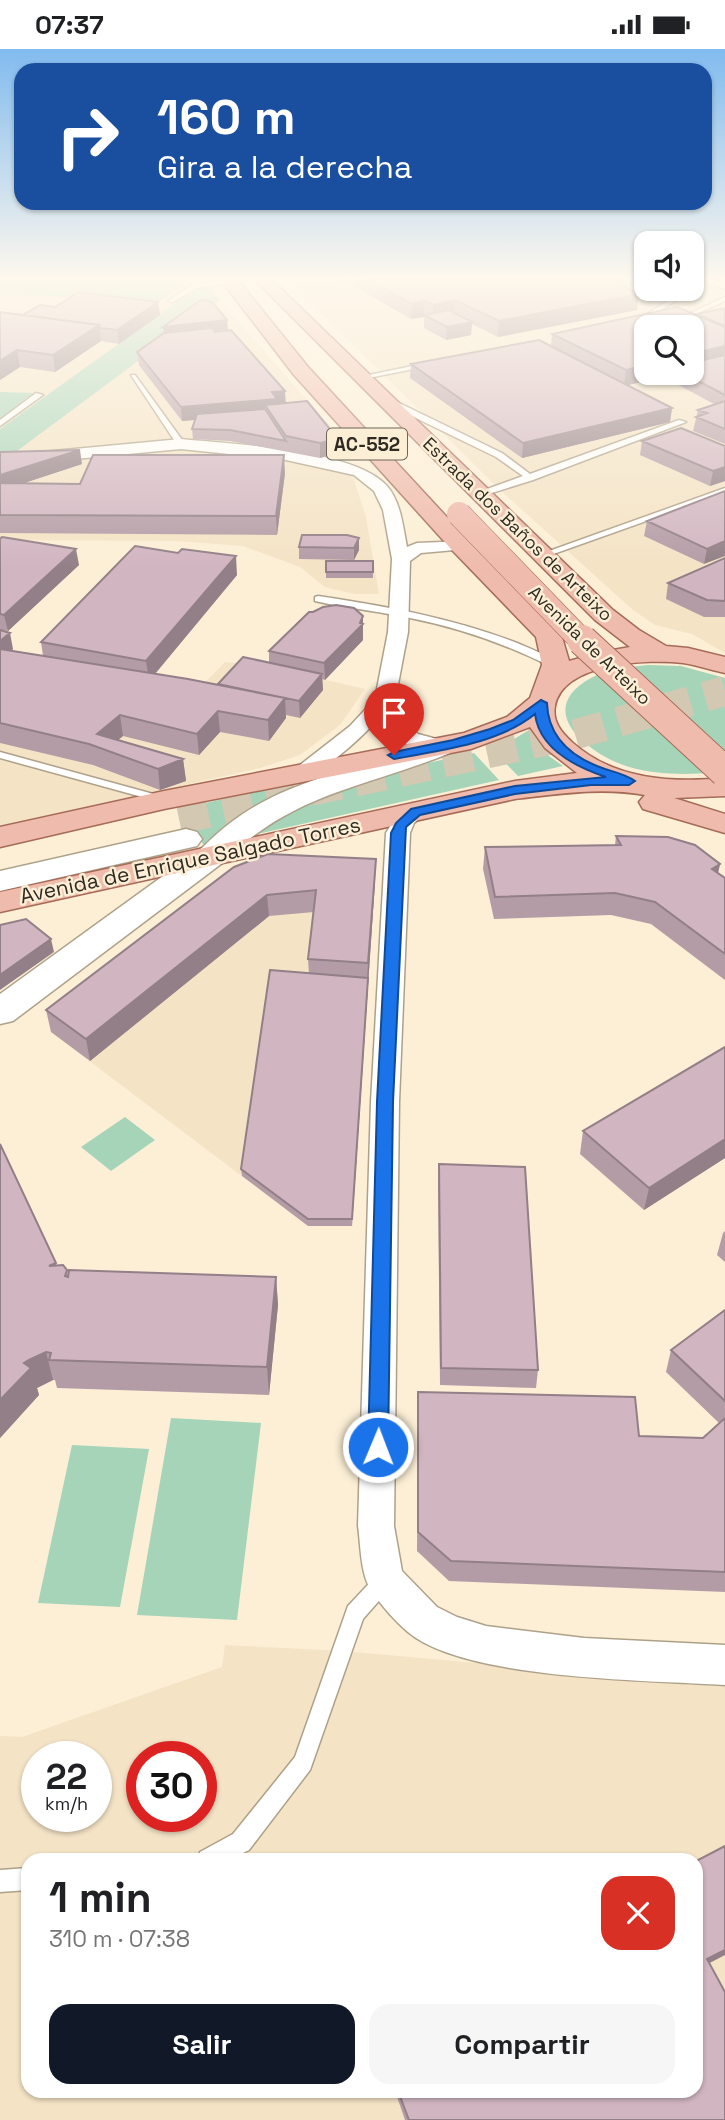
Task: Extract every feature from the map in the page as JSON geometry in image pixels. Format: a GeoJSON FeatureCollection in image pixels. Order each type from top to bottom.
{"type":"FeatureCollection","features":[{"type":"Feature","properties":{"kind":"main road","name":"AC-552"},"geometry":{"type":"LineString","coordinates":[[305,376],[452,545],[515,602],[528,628],[545,677],[569,672],[603,659],[661,654],[721,657]]}},
{"type":"Feature","properties":{"kind":"main road","name":"Estrada dos Baños de Arteixo"},"geometry":{"type":"LineString","coordinates":[[329,376],[460,504],[542,555],[604,615],[630,636],[661,654]]}},
{"type":"Feature","properties":{"kind":"main road","name":"Estrada dos Baños de Arteixo"},"geometry":{"type":"LineString","coordinates":[[340,376],[460,504]]}},
{"type":"Feature","properties":{"kind":"main road","name":"Estrada dos Baños de Arteixo"},"geometry":{"type":"LineString","coordinates":[[363,377],[387,401],[460,504]]}},
{"type":"Feature","properties":{"kind":"main road","name":"Avenida de Arteixo"},"geometry":{"type":"LineString","coordinates":[[460,504],[618,660],[725,754]]}},
{"type":"Feature","properties":{"kind":"main road","name":"Avenida de Arteixo"},"geometry":{"type":"LineString","coordinates":[[460,504],[604,663],[725,772]]}},
{"type":"Feature","properties":{"kind":"main road"},"geometry":{"type":"LineString","coordinates":[[604,615],[656,633],[691,641],[721,657]]}},
{"type":"Feature","properties":{"kind":"main road","name":"Avenida de Enrique Salgado Torres"},"geometry":{"type":"LineString","coordinates":[[6,898],[186,828],[302,772],[440,747],[471,740],[517,723],[545,677],[535,672],[521,694],[496,718],[440,747]]}},
{"type":"Feature","properties":{"kind":"main road"},"geometry":{"type":"LineString","coordinates":[[545,677],[541,718],[547,734],[558,746],[586,766],[725,809]]}},
{"type":"Feature","properties":{"kind":"main road","name":"Avenida de Enrique Salgado Torres"},"geometry":{"type":"LineString","coordinates":[[0,837],[186,828],[416,812],[515,790],[591,781],[629,781]]}},
{"type":"Feature","properties":{"kind":"main road"},"geometry":{"type":"LineString","coordinates":[[663,788],[696,790],[725,786]]}},
{"type":"Feature","properties":{"kind":"main road"},"geometry":{"type":"LineString","coordinates":[[416,812],[566,793],[615,795],[662,803],[725,824]]}},
{"type":"Feature","properties":{"kind":"street"},"geometry":{"type":"LineString","coordinates":[[327,463],[351,459],[363,440]]}},
{"type":"Feature","properties":{"kind":"street"},"geometry":{"type":"LineString","coordinates":[[0,461],[181,444],[244,449],[359,471],[381,489],[396,529],[401,559],[399,612],[386,700],[390,719],[410,739],[440,747]]}},
{"type":"Feature","properties":{"kind":"street"},"geometry":{"type":"LineString","coordinates":[[396,529],[414,542],[452,545]]}},
{"type":"Feature","properties":{"kind":"street"},"geometry":{"type":"LineString","coordinates":[[401,559],[417,548],[452,545]]}},
{"type":"Feature","properties":{"kind":"street","name":"Avenida de Enrique Salgado Torres"},"geometry":{"type":"LineString","coordinates":[[302,772],[357,730],[386,700]]}},
{"type":"Feature","properties":{"kind":"street"},"geometry":{"type":"LineString","coordinates":[[0,860],[186,828],[229,835],[254,817],[291,798],[332,782],[406,761],[440,747]]}},
{"type":"Feature","properties":{"kind":"street"},"geometry":{"type":"LineString","coordinates":[[416,812],[405,819],[398,833],[386,1089],[376,1527],[385,1579],[423,1620],[451,1634],[486,1645],[584,1657],[725,1665]]}},
{"type":"Feature","properties":{"kind":"street"},"geometry":{"type":"LineString","coordinates":[[0,1012],[186,828]]}},
{"type":"Feature","properties":{"kind":"lane"},"geometry":{"type":"LineString","coordinates":[[133,376],[181,444]]}},
{"type":"Feature","properties":{"kind":"lane"},"geometry":{"type":"LineString","coordinates":[[363,377],[370,376]]}},
{"type":"Feature","properties":{"kind":"lane"},"geometry":{"type":"LineString","coordinates":[[0,424],[39,395]]}},
{"type":"Feature","properties":{"kind":"lane"},"geometry":{"type":"LineString","coordinates":[[387,401],[499,455],[530,478]]}},
{"type":"Feature","properties":{"kind":"lane"},"geometry":{"type":"LineString","coordinates":[[460,504],[681,422]]}},
{"type":"Feature","properties":{"kind":"lane"},"geometry":{"type":"LineString","coordinates":[[542,555],[725,490]]}},
{"type":"Feature","properties":{"kind":"lane"},"geometry":{"type":"LineString","coordinates":[[318,599],[399,612],[461,628],[545,677]]}},
{"type":"Feature","properties":{"kind":"lane"},"geometry":{"type":"LineString","coordinates":[[0,755],[186,828]]}},
{"type":"Feature","properties":{"kind":"lane"},"geometry":{"type":"LineString","coordinates":[[221,1853],[241,1842],[303,1763],[355,1613],[385,1579]]}},
{"type":"Feature","properties":{"kind":"lane"},"geometry":{"type":"LineString","coordinates":[[0,1881],[21,1880]]}},
{"type":"Feature","properties":{"kind":"shaded area"},"geometry":{"type":"Polygon","coordinates":[[[0,376],[286,376],[351,450],[338,454],[352,474],[366,517],[379,594],[354,594],[325,587],[300,567],[243,546],[178,541],[0,540],[0,376]]]}},
{"type":"Feature","properties":{"kind":"shaded area"},"geometry":{"type":"Polygon","coordinates":[[[385,376],[634,376],[634,385],[704,385],[704,376],[725,376],[725,653],[692,634],[655,625],[633,610],[499,489],[385,376]]]}},
{"type":"Feature","properties":{"kind":"shaded area"},"geometry":{"type":"Polygon","coordinates":[[[225,662],[269,667],[365,689],[340,725],[300,755],[260,768],[0,826],[0,669],[189,699],[225,662]]]}},
{"type":"Feature","properties":{"kind":"shaded area"},"geometry":{"type":"Polygon","coordinates":[[[269,876],[375,881],[352,1226],[308,1226],[51,1032],[269,876]]]}},
{"type":"Feature","properties":{"kind":"shaded area"},"geometry":{"type":"Polygon","coordinates":[[[225,1645],[342,1651],[725,1685],[725,2120],[0,2120],[0,1736],[22,1737],[222,1667],[225,1645]]]}},
{"type":"Feature","properties":{"kind":"green space"},"geometry":{"type":"Polygon","coordinates":[[[74,376],[118,376],[9,457],[0,457],[0,429],[74,376]]]}},
{"type":"Feature","properties":{"kind":"green space"},"geometry":{"type":"Polygon","coordinates":[[[0,392],[33,393],[0,418],[0,392]]]}},
{"type":"Feature","properties":{"kind":"green space"},"geometry":{"type":"Polygon","coordinates":[[[648,665],[681,666],[725,678],[725,771],[677,774],[629,767],[598,753],[573,730],[566,717],[566,704],[574,691],[604,672],[648,665]]]}},
{"type":"Feature","properties":{"kind":"green space"},"geometry":{"type":"Polygon","coordinates":[[[529,730],[539,749],[563,766],[518,776],[491,748],[509,742],[529,730]]]}},
{"type":"Feature","properties":{"kind":"green space"},"geometry":{"type":"Polygon","coordinates":[[[474,753],[499,780],[248,836],[294,806],[409,767],[474,753]]]}},
{"type":"Feature","properties":{"kind":"green space"},"geometry":{"type":"Polygon","coordinates":[[[287,785],[291,787],[232,820],[204,846],[183,808],[287,785]]]}},
{"type":"Feature","properties":{"kind":"green space"},"geometry":{"type":"Polygon","coordinates":[[[125,1117],[155,1140],[111,1171],[81,1147],[125,1117]]]}},
{"type":"Feature","properties":{"kind":"green space"},"geometry":{"type":"Polygon","coordinates":[[[171,1418],[261,1423],[237,1620],[137,1615],[171,1418]]]}},
{"type":"Feature","properties":{"kind":"green space"},"geometry":{"type":"Polygon","coordinates":[[[72,1445],[149,1449],[120,1607],[38,1603],[72,1445]]]}},
{"type":"Feature","properties":{"kind":"building"},"geometry":{"type":"Polygon","coordinates":[[[156,376],[271,376],[285,391],[272,392],[277,399],[181,407],[156,376]]]}},
{"type":"Feature","properties":{"kind":"building"},"geometry":{"type":"Polygon","coordinates":[[[428,376],[609,376],[672,408],[523,443],[428,376]]]}},
{"type":"Feature","properties":{"kind":"building"},"geometry":{"type":"Polygon","coordinates":[[[704,376],[725,376],[725,395],[704,384],[704,376]]]}},
{"type":"Feature","properties":{"kind":"building"},"geometry":{"type":"Polygon","coordinates":[[[307,401],[338,439],[320,443],[286,436],[265,405],[307,401]]]}},
{"type":"Feature","properties":{"kind":"building"},"geometry":{"type":"Polygon","coordinates":[[[725,401],[725,429],[696,417],[707,413],[698,410],[725,401]]]}},
{"type":"Feature","properties":{"kind":"building"},"geometry":{"type":"Polygon","coordinates":[[[265,409],[286,441],[230,430],[192,429],[197,414],[265,409]]]}},
{"type":"Feature","properties":{"kind":"building"},"geometry":{"type":"Polygon","coordinates":[[[681,428],[725,446],[725,467],[713,471],[642,441],[681,428]]]}},
{"type":"Feature","properties":{"kind":"building"},"geometry":{"type":"Polygon","coordinates":[[[80,450],[0,475],[0,452],[80,450]]]}},
{"type":"Feature","properties":{"kind":"building"},"geometry":{"type":"Polygon","coordinates":[[[93,455],[284,455],[276,516],[0,515],[0,483],[80,484],[93,455]]]}},
{"type":"Feature","properties":{"kind":"building"},"geometry":{"type":"Polygon","coordinates":[[[725,491],[725,541],[707,549],[647,521],[725,491]]]}},
{"type":"Feature","properties":{"kind":"building"},"geometry":{"type":"Polygon","coordinates":[[[302,535],[347,535],[359,538],[354,548],[299,547],[302,535]]]}},
{"type":"Feature","properties":{"kind":"building"},"geometry":{"type":"Polygon","coordinates":[[[2,537],[76,549],[4,615],[0,614],[2,537]]]}},
{"type":"Feature","properties":{"kind":"building"},"geometry":{"type":"Polygon","coordinates":[[[135,546],[178,553],[182,549],[236,556],[146,661],[41,642],[135,546]]]}},
{"type":"Feature","properties":{"kind":"building"},"geometry":{"type":"Polygon","coordinates":[[[725,558],[725,601],[707,600],[668,583],[725,558]]]}},
{"type":"Feature","properties":{"kind":"building"},"geometry":{"type":"Polygon","coordinates":[[[326,561],[373,561],[373,572],[326,572],[326,561]]]}},
{"type":"Feature","properties":{"kind":"building"},"geometry":{"type":"Polygon","coordinates":[[[336,605],[354,608],[363,616],[360,623],[363,624],[324,663],[269,651],[309,612],[336,605]]]}},
{"type":"Feature","properties":{"kind":"building"},"geometry":{"type":"Polygon","coordinates":[[[0,630],[10,633],[0,641],[0,630]]]}},
{"type":"Feature","properties":{"kind":"building"},"geometry":{"type":"Polygon","coordinates":[[[0,649],[188,679],[285,698],[268,720],[218,711],[197,734],[120,715],[97,734],[183,759],[158,769],[89,744],[0,723],[0,649]]]}},
{"type":"Feature","properties":{"kind":"building"},"geometry":{"type":"Polygon","coordinates":[[[243,657],[322,674],[299,701],[218,684],[243,657]]]}},
{"type":"Feature","properties":{"kind":"building"},"geometry":{"type":"Polygon","coordinates":[[[616,836],[668,837],[695,845],[720,864],[712,869],[725,878],[725,954],[655,902],[615,893],[495,897],[485,847],[621,845],[616,836]]]}},
{"type":"Feature","properties":{"kind":"building"},"geometry":{"type":"Polygon","coordinates":[[[268,854],[376,859],[368,963],[308,959],[316,890],[267,895],[86,1039],[46,1010],[234,867],[268,854]]]}},
{"type":"Feature","properties":{"kind":"building"},"geometry":{"type":"Polygon","coordinates":[[[26,919],[51,939],[0,975],[0,925],[26,919]]]}},
{"type":"Feature","properties":{"kind":"building"},"geometry":{"type":"Polygon","coordinates":[[[270,970],[368,978],[352,1219],[308,1219],[241,1169],[270,970]]]}},
{"type":"Feature","properties":{"kind":"building"},"geometry":{"type":"Polygon","coordinates":[[[725,1047],[725,1139],[649,1188],[583,1131],[725,1047]]]}},
{"type":"Feature","properties":{"kind":"building"},"geometry":{"type":"Polygon","coordinates":[[[0,1144],[56,1263],[49,1266],[63,1265],[67,1270],[65,1276],[68,1277],[69,1270],[276,1277],[267,1367],[49,1360],[51,1353],[46,1352],[24,1363],[31,1368],[0,1400],[0,1144]]]}},
{"type":"Feature","properties":{"kind":"building"},"geometry":{"type":"Polygon","coordinates":[[[439,1164],[525,1167],[538,1370],[441,1368],[439,1164]]]}},
{"type":"Feature","properties":{"kind":"building"},"geometry":{"type":"Polygon","coordinates":[[[725,1310],[725,1401],[671,1350],[725,1310]]]}},
{"type":"Feature","properties":{"kind":"building"},"geometry":{"type":"Polygon","coordinates":[[[418,1392],[635,1397],[639,1436],[703,1438],[725,1418],[725,1572],[451,1561],[418,1532],[418,1392]]]}},
{"type":"Feature","properties":{"kind":"building"},"geometry":{"type":"Polygon","coordinates":[[[725,1846],[725,1950],[707,1959],[725,1992],[725,2120],[409,2120],[401,2098],[703,2098],[703,1857],[725,1846]]]}},
{"type":"Feature","properties":{"kind":"tunnel"},"geometry":{"type":"LineString","coordinates":[[179,819],[573,735],[725,691]]}},
{"type":"Feature","properties":{"kind":"route"},"geometry":{"type":"LineString","coordinates":[[378,1447],[385,1102],[400,826],[416,812],[515,790],[591,781],[629,781],[600,773],[574,760],[558,746],[547,734],[541,718],[541,703],[517,723],[471,740],[394,755]]}}]}
